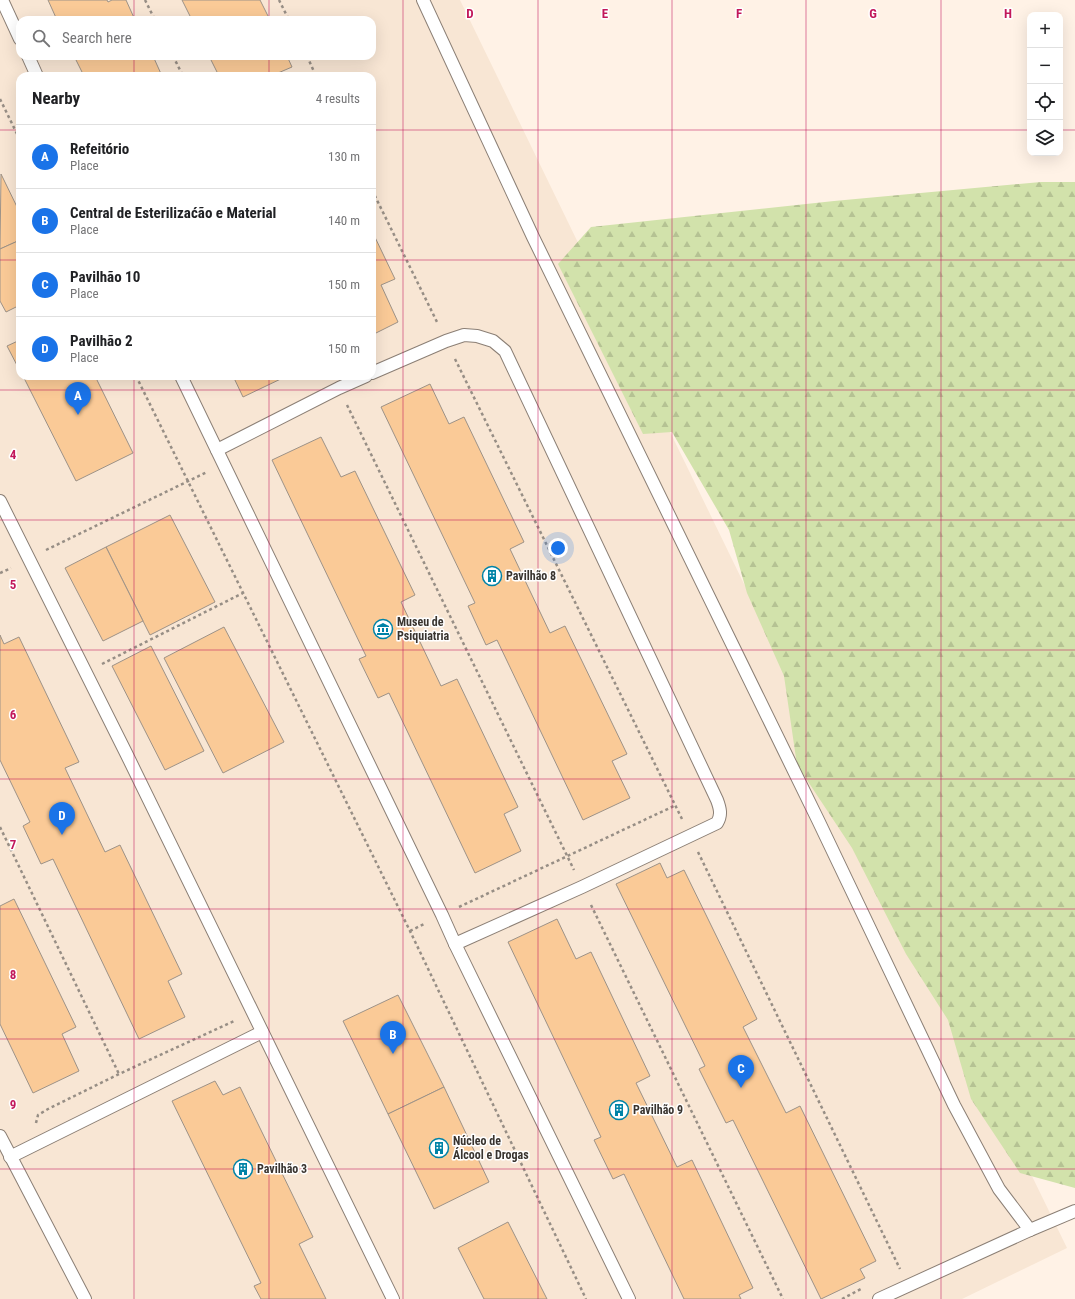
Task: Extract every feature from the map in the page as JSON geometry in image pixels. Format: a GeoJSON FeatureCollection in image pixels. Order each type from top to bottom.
{"type":"FeatureCollection","features":[{"type":"Feature","properties":{"kind":"lane"},"geometry":{"type":"LineString","coordinates":[[2,0],[16,30]]}},
{"type":"Feature","properties":{"kind":"lane"},"geometry":{"type":"LineString","coordinates":[[423,0],[533,237],[818,820],[954,1105],[999,1189],[1030,1230]]}},
{"type":"Feature","properties":{"kind":"lane"},"geometry":{"type":"LineString","coordinates":[[30,60],[35,72]]}},
{"type":"Feature","properties":{"kind":"lane"},"geometry":{"type":"LineString","coordinates":[[376,372],[446,341],[464,335],[477,336],[493,340],[505,351],[717,800],[720,811],[720,818],[717,823],[582,887],[455,944]]}},
{"type":"Feature","properties":{"kind":"lane"},"geometry":{"type":"LineString","coordinates":[[183,380],[455,944],[629,1299]]}},
{"type":"Feature","properties":{"kind":"lane"},"geometry":{"type":"LineString","coordinates":[[217,450],[357,380]]}},
{"type":"Feature","properties":{"kind":"lane"},"geometry":{"type":"LineString","coordinates":[[0,501],[86,672],[392,1299]]}},
{"type":"Feature","properties":{"kind":"lane"},"geometry":{"type":"LineString","coordinates":[[10,1157],[262,1032]]}},
{"type":"Feature","properties":{"kind":"lane"},"geometry":{"type":"LineString","coordinates":[[0,1136],[85,1299]]}},
{"type":"Feature","properties":{"kind":"lane"},"geometry":{"type":"LineString","coordinates":[[879,1299],[1075,1211]]}},
{"type":"Feature","properties":{"kind":"path"},"geometry":{"type":"LineString","coordinates":[[146,0],[153,16]]}},
{"type":"Feature","properties":{"kind":"path"},"geometry":{"type":"LineString","coordinates":[[279,0],[287,16]]}},
{"type":"Feature","properties":{"kind":"path"},"geometry":{"type":"LineString","coordinates":[[175,60],[181,72]]}},
{"type":"Feature","properties":{"kind":"path"},"geometry":{"type":"LineString","coordinates":[[309,60],[314,72]]}},
{"type":"Feature","properties":{"kind":"path"},"geometry":{"type":"LineString","coordinates":[[0,99],[16,132]]}},
{"type":"Feature","properties":{"kind":"path"},"geometry":{"type":"LineString","coordinates":[[376,198],[599,649],[900,1270],[894,1273]]}},
{"type":"Feature","properties":{"kind":"path"},"geometry":{"type":"LineString","coordinates":[[138,380],[410,931],[586,1299]]}},
{"type":"Feature","properties":{"kind":"path"},"geometry":{"type":"LineString","coordinates":[[339,388],[783,1299]]}},
{"type":"Feature","properties":{"kind":"path"},"geometry":{"type":"LineString","coordinates":[[0,573],[11,568]]}},
{"type":"Feature","properties":{"kind":"path"},"geometry":{"type":"LineString","coordinates":[[86,672],[243,593]]}},
{"type":"Feature","properties":{"kind":"path"},"geometry":{"type":"LineString","coordinates":[[410,931],[674,806]]}},
{"type":"Feature","properties":{"kind":"path"},"geometry":{"type":"LineString","coordinates":[[0,827],[119,1074]]}},
{"type":"Feature","properties":{"kind":"path"},"geometry":{"type":"LineString","coordinates":[[45,1139],[36,1122],[38,1115],[119,1074],[234,1022]]}},
{"type":"Feature","properties":{"kind":"path"},"geometry":{"type":"LineString","coordinates":[[842,1299],[868,1286]]}},
{"type":"Feature","properties":{"kind":"shaded area"},"geometry":{"type":"Polygon","coordinates":[[[0,0],[460,0],[1067,1248],[962,1299],[0,1299],[0,0]]]}},
{"type":"Feature","properties":{"kind":"green space"},"geometry":{"type":"Polygon","coordinates":[[[1041,182],[1075,182],[1075,1188],[1020,1173],[971,1099],[948,1020],[906,954],[852,848],[797,765],[784,676],[747,593],[729,530],[672,432],[643,434],[558,264],[591,227],[834,201],[1041,182]]]}},
{"type":"Feature","properties":{"kind":"building"},"geometry":{"type":"Polygon","coordinates":[[[48,0],[107,0],[108,2],[112,0],[126,0],[133,16],[55,16],[48,0]]]}},
{"type":"Feature","properties":{"kind":"building"},"geometry":{"type":"Polygon","coordinates":[[[182,0],[260,0],[268,16],[190,16],[182,0]]]}},
{"type":"Feature","properties":{"kind":"building"},"geometry":{"type":"Polygon","coordinates":[[[76,60],[155,60],[160,72],[82,72],[76,60]]]}},
{"type":"Feature","properties":{"kind":"building"},"geometry":{"type":"Polygon","coordinates":[[[211,60],[289,60],[292,67],[280,72],[217,72],[211,60]]]}},
{"type":"Feature","properties":{"kind":"building"},"geometry":{"type":"Polygon","coordinates":[[[1,174],[16,205],[16,242],[0,249],[1,174]]]}},
{"type":"Feature","properties":{"kind":"building"},"geometry":{"type":"Polygon","coordinates":[[[376,239],[395,279],[381,285],[398,322],[376,333],[376,239]]]}},
{"type":"Feature","properties":{"kind":"building"},"geometry":{"type":"Polygon","coordinates":[[[16,242],[16,307],[6,312],[0,301],[0,249],[16,242]]]}},
{"type":"Feature","properties":{"kind":"building"},"geometry":{"type":"Polygon","coordinates":[[[16,342],[16,363],[7,346],[16,342]]]}},
{"type":"Feature","properties":{"kind":"building"},"geometry":{"type":"Polygon","coordinates":[[[25,380],[97,380],[133,453],[76,481],[25,380]]]}},
{"type":"Feature","properties":{"kind":"building"},"geometry":{"type":"Polygon","coordinates":[[[235,380],[279,380],[243,397],[235,380]]]}},
{"type":"Feature","properties":{"kind":"building","name":"Pavilhão 8"},"geometry":{"type":"Polygon","coordinates":[[[430,384],[449,424],[464,417],[524,542],[510,549],[550,633],[565,626],[627,754],[612,761],[630,798],[583,820],[497,640],[486,645],[468,606],[475,603],[381,407],[430,384]]]}},
{"type":"Feature","properties":{"kind":"building","name":"Museu de Psiquiatria"},"geometry":{"type":"Polygon","coordinates":[[[321,437],[341,477],[355,471],[415,595],[401,602],[441,686],[457,679],[518,807],[504,814],[521,851],[475,873],[389,693],[378,698],[359,659],[366,656],[272,460],[321,437]]]}},
{"type":"Feature","properties":{"kind":"building"},"geometry":{"type":"Polygon","coordinates":[[[170,515],[215,602],[150,635],[106,547],[170,515]]]}},
{"type":"Feature","properties":{"kind":"building"},"geometry":{"type":"Polygon","coordinates":[[[106,547],[143,621],[103,641],[65,568],[106,547]]]}},
{"type":"Feature","properties":{"kind":"building"},"geometry":{"type":"Polygon","coordinates":[[[224,627],[284,742],[223,773],[164,658],[224,627]]]}},
{"type":"Feature","properties":{"kind":"building"},"geometry":{"type":"Polygon","coordinates":[[[0,635],[4,644],[19,637],[79,762],[65,768],[105,852],[120,845],[182,974],[168,981],[185,1017],[139,1039],[53,859],[41,864],[23,826],[30,822],[0,760],[0,635]]]}},
{"type":"Feature","properties":{"kind":"building"},"geometry":{"type":"Polygon","coordinates":[[[151,646],[204,751],[165,770],[112,666],[151,646]]]}},
{"type":"Feature","properties":{"kind":"building"},"geometry":{"type":"Polygon","coordinates":[[[660,863],[667,878],[684,870],[757,1019],[743,1027],[786,1113],[800,1106],[876,1261],[860,1269],[865,1278],[821,1299],[733,1120],[726,1123],[699,1069],[705,1066],[616,884],[660,863]]]}},
{"type":"Feature","properties":{"kind":"building"},"geometry":{"type":"Polygon","coordinates":[[[14,899],[76,1027],[62,1034],[79,1071],[33,1093],[0,1024],[0,906],[14,899]]]}},
{"type":"Feature","properties":{"kind":"building","name":"Pavilhão 9"},"geometry":{"type":"Polygon","coordinates":[[[557,919],[576,959],[591,952],[650,1076],[636,1083],[677,1167],[692,1160],[753,1288],[739,1295],[741,1299],[684,1299],[624,1174],[613,1179],[594,1140],[601,1137],[508,942],[557,919]]]}},
{"type":"Feature","properties":{"kind":"building"},"geometry":{"type":"Polygon","coordinates":[[[398,995],[444,1087],[388,1114],[343,1021],[398,995]]]}},
{"type":"Feature","properties":{"kind":"building","name":"Pavilhão 3"},"geometry":{"type":"Polygon","coordinates":[[[215,1081],[223,1095],[240,1087],[313,1237],[299,1244],[326,1299],[261,1299],[254,1286],[261,1283],[172,1101],[215,1081]]]}},
{"type":"Feature","properties":{"kind":"building","name":"Núcleo de Álcool e Drogas"},"geometry":{"type":"Polygon","coordinates":[[[444,1087],[489,1182],[434,1209],[388,1114],[444,1087]]]}},
{"type":"Feature","properties":{"kind":"building"},"geometry":{"type":"Polygon","coordinates":[[[508,1222],[547,1299],[484,1299],[458,1248],[508,1222]]]}},
{"type":"Feature","properties":{"kind":"place","name":"Refeitório"},"geometry":{"type":"Point","coordinates":[78,415]}},
{"type":"Feature","properties":{"kind":"place","name":"Pavilhão 8"},"geometry":{"type":"Point","coordinates":[492,576]}},
{"type":"Feature","properties":{"kind":"place","name":"Museu de Psiquiatria"},"geometry":{"type":"Point","coordinates":[383,629]}},
{"type":"Feature","properties":{"kind":"place","name":"Pavilhão 2"},"geometry":{"type":"Point","coordinates":[62,835]}},
{"type":"Feature","properties":{"kind":"place","name":"Central de Esterilizaćão e Material"},"geometry":{"type":"Point","coordinates":[393,1054]}},
{"type":"Feature","properties":{"kind":"place","name":"Pavilhão 10"},"geometry":{"type":"Point","coordinates":[741,1088]}},
{"type":"Feature","properties":{"kind":"place","name":"Pavilhão 9"},"geometry":{"type":"Point","coordinates":[619,1110]}},
{"type":"Feature","properties":{"kind":"place","name":"Núcleo de Álcool e Drogas"},"geometry":{"type":"Point","coordinates":[439,1148]}},
{"type":"Feature","properties":{"kind":"place","name":"Pavilhão 3"},"geometry":{"type":"Point","coordinates":[243,1169]}}]}
